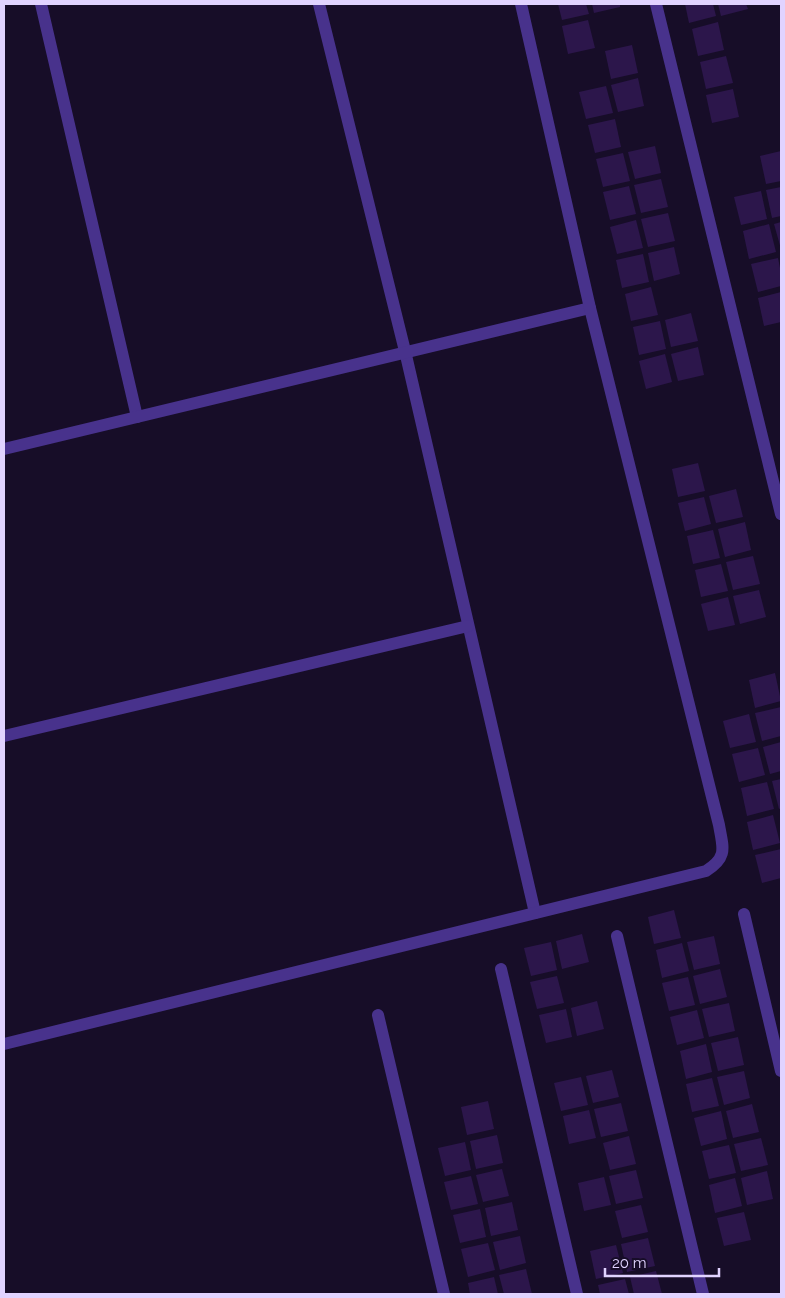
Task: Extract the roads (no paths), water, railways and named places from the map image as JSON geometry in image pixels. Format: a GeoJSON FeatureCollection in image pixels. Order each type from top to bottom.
{"type":"FeatureCollection","features":[{"type":"Feature","properties":{"kind":"street"},"geometry":{"type":"LineString","coordinates":[[41,4],[137,417]]}},
{"type":"Feature","properties":{"kind":"street"},"geometry":{"type":"LineString","coordinates":[[319,4],[404,352],[535,913]]}},
{"type":"Feature","properties":{"kind":"street"},"geometry":{"type":"LineString","coordinates":[[4,1044],[706,871],[718,864],[723,850],[719,825],[590,308],[521,4]]}},
{"type":"Feature","properties":{"kind":"street"},"geometry":{"type":"LineString","coordinates":[[656,4],[781,514]]}},
{"type":"Feature","properties":{"kind":"street"},"geometry":{"type":"LineString","coordinates":[[4,449],[590,308]]}},
{"type":"Feature","properties":{"kind":"street"},"geometry":{"type":"LineString","coordinates":[[4,736],[468,626]]}},
{"type":"Feature","properties":{"kind":"street"},"geometry":{"type":"LineString","coordinates":[[744,914],[781,1071]]}},
{"type":"Feature","properties":{"kind":"street"},"geometry":{"type":"LineString","coordinates":[[617,936],[704,1294]]}},
{"type":"Feature","properties":{"kind":"street"},"geometry":{"type":"LineString","coordinates":[[500,969],[577,1294]]}},
{"type":"Feature","properties":{"kind":"street"},"geometry":{"type":"LineString","coordinates":[[378,1015],[444,1294]]}}]}
